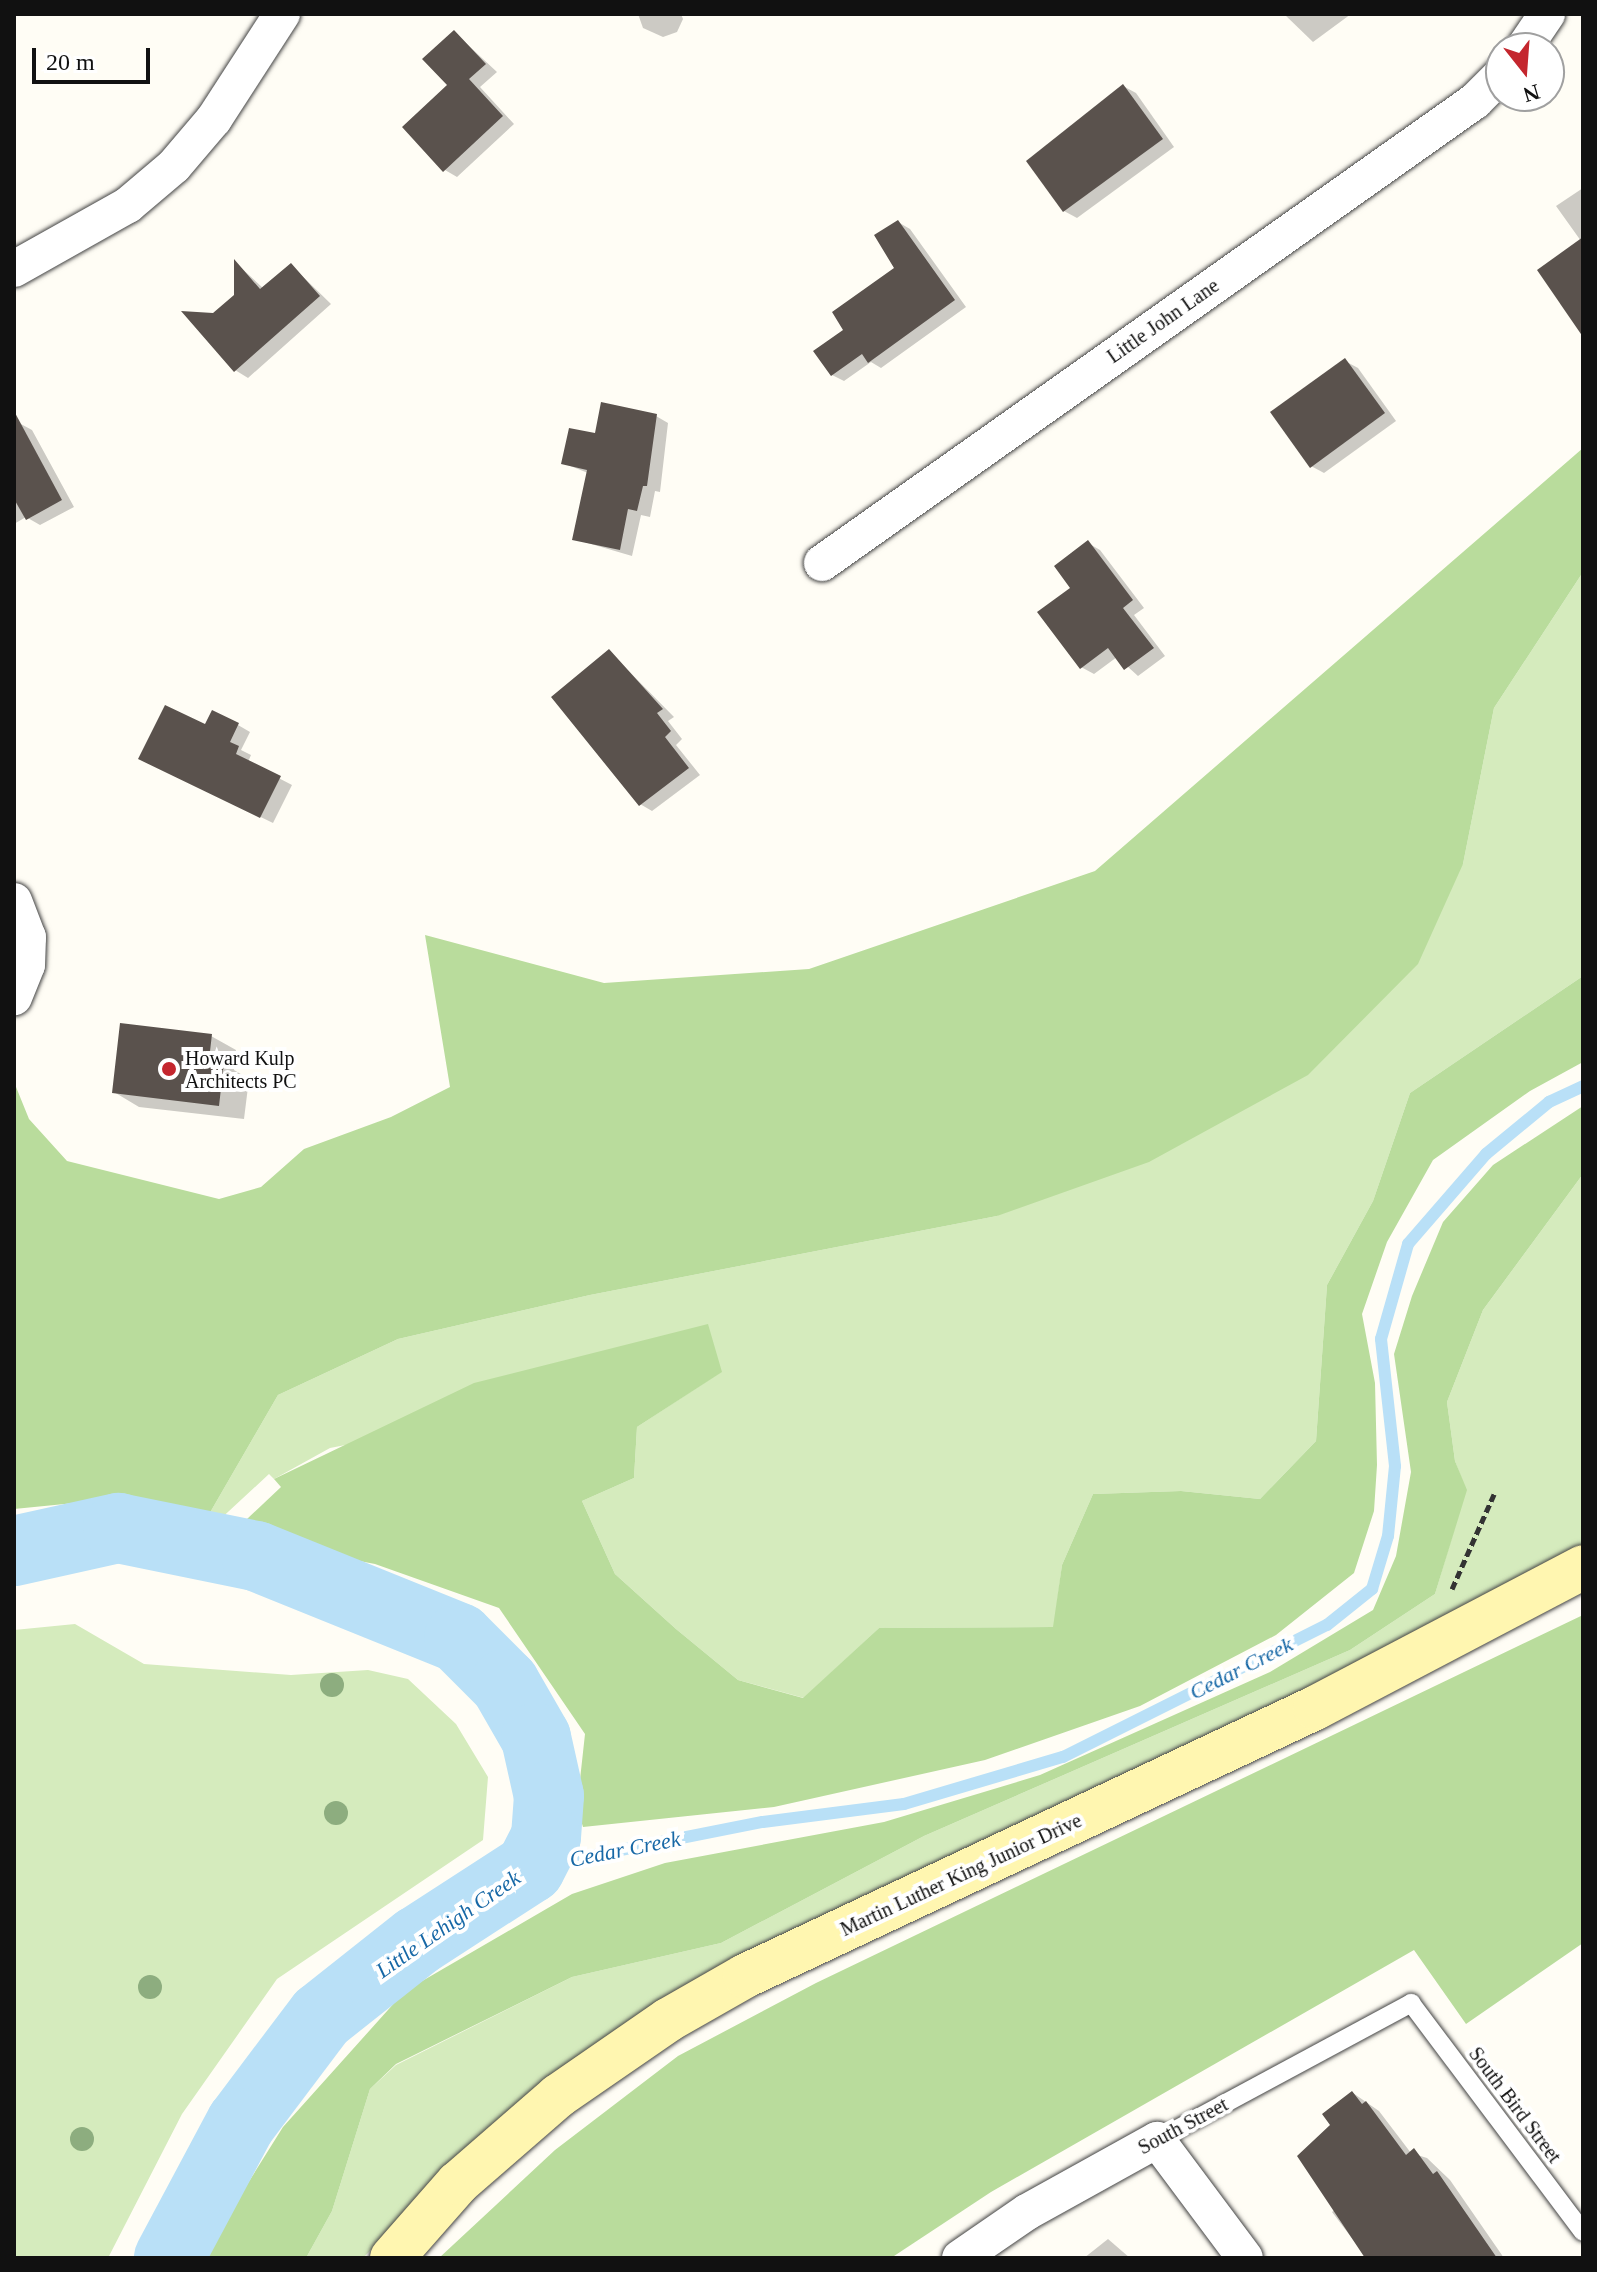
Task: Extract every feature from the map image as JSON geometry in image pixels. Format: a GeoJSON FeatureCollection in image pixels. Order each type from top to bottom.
{"type":"FeatureCollection","features":[{"type":"Feature","properties":{"kind":"main road","name":"Martin Luther King Junior Drive"},"geometry":{"type":"LineString","coordinates":[[392,2258],[458,2183],[547,2106],[668,2020],[745,1976],[1434,1647],[1583,1567]]}},
{"type":"Feature","properties":{"kind":"street"},"geometry":{"type":"LineString","coordinates":[[14,269],[128,205],[174,166],[214,119],[282,14]]}},
{"type":"Feature","properties":{"kind":"street"},"geometry":{"type":"LineString","coordinates":[[1535,32],[1547,14]]}},
{"type":"Feature","properties":{"kind":"street","name":"Little John Lane"},"geometry":{"type":"LineString","coordinates":[[822,563],[1485,91]]}},
{"type":"Feature","properties":{"kind":"street"},"geometry":{"type":"LineString","coordinates":[[14,901],[28,937],[27,965],[14,997]]}},
{"type":"Feature","properties":{"kind":"street"},"geometry":{"type":"LineString","coordinates":[[1157,2140],[1245,2258]]}},
{"type":"Feature","properties":{"kind":"street","name":"South Street"},"geometry":{"type":"LineString","coordinates":[[960,2258],[1027,2212],[1157,2140]]}},
{"type":"Feature","properties":{"kind":"lane","name":"South Street"},"geometry":{"type":"LineString","coordinates":[[1157,2140],[1411,2003]]}},
{"type":"Feature","properties":{"kind":"lane","name":"South Bird Street"},"geometry":{"type":"LineString","coordinates":[[1411,2003],[1583,2232]]}},
{"type":"Feature","properties":{"kind":"path"},"geometry":{"type":"LineString","coordinates":[[1434,1647],[1460,1566],[1494,1494]]}},
{"type":"Feature","properties":{"kind":"green space"},"geometry":{"type":"Polygon","coordinates":[[[1583,448],[1583,572],[1494,708],[1463,864],[1418,964],[1308,1075],[1149,1162],[997,1216],[590,1295],[398,1339],[278,1395],[208,1516],[115,1499],[14,1509],[14,1082],[29,1119],[67,1161],[219,1199],[261,1187],[304,1149],[391,1117],[450,1087],[425,935],[604,983],[809,969],[1095,871],[1583,448]]]}},
{"type":"Feature","properties":{"kind":"green space"},"geometry":{"type":"Polygon","coordinates":[[[1583,572],[1583,976],[1410,1093],[1373,1201],[1327,1285],[1316,1441],[1260,1499],[1181,1491],[1093,1494],[1062,1565],[1054,1627],[879,1628],[804,1698],[738,1680],[676,1629],[615,1574],[582,1501],[634,1478],[637,1427],[721,1372],[330,1448],[274,1479],[269,1474],[215,1524],[208,1516],[278,1395],[398,1339],[590,1295],[997,1216],[1463,864],[1494,708],[1583,572]]]}},
{"type":"Feature","properties":{"kind":"green space"},"geometry":{"type":"Polygon","coordinates":[[[1583,976],[1583,1062],[1530,1091],[1433,1160],[1387,1242],[1362,1314],[1375,1383],[1377,1465],[1374,1511],[1354,1573],[1276,1635],[1140,1706],[985,1760],[774,1807],[583,1827],[577,1807],[585,1734],[499,1608],[375,1564],[229,1536],[281,1487],[274,1479],[474,1383],[708,1324],[722,1372],[637,1427],[634,1478],[582,1501],[615,1574],[676,1629],[738,1680],[803,1698],[879,1628],[1053,1627],[1062,1565],[1093,1494],[1181,1491],[1260,1499],[1316,1441],[1327,1285],[1373,1201],[1410,1093],[1583,976]]]}},
{"type":"Feature","properties":{"kind":"green space"},"geometry":{"type":"Polygon","coordinates":[[[1583,1106],[1583,1174],[1483,1310],[1447,1402],[1455,1461],[1467,1490],[1435,1594],[1350,1650],[924,1836],[721,1943],[572,1977],[396,2064],[370,2089],[332,2211],[306,2258],[201,2258],[283,2127],[405,1991],[572,1894],[665,1863],[884,1822],[1040,1775],[1270,1672],[1373,1610],[1396,1556],[1411,1472],[1394,1354],[1412,1296],[1443,1222],[1493,1165],[1583,1106]]]}},
{"type":"Feature","properties":{"kind":"green space"},"geometry":{"type":"Polygon","coordinates":[[[1583,1174],[1583,1546],[1491,1603],[838,1912],[462,2157],[363,2258],[306,2258],[332,2211],[370,2089],[396,2065],[572,1977],[721,1943],[924,1836],[1350,1650],[1435,1594],[1466,1490],[1455,1461],[1447,1402],[1483,1310],[1583,1174]]]}},
{"type":"Feature","properties":{"kind":"green space"},"geometry":{"type":"Polygon","coordinates":[[[1583,1615],[1583,1943],[1466,2024],[1414,1950],[991,2192],[891,2258],[439,2258],[555,2150],[678,2056],[816,1983],[1583,1615]]]}},
{"type":"Feature","properties":{"kind":"green space"},"geometry":{"type":"Polygon","coordinates":[[[75,1624],[144,1664],[291,1675],[368,1670],[408,1679],[456,1724],[488,1777],[483,1840],[277,1979],[182,2114],[108,2258],[14,2258],[14,1630],[75,1624]]]}},
{"type":"Feature","properties":{"kind":"building"},"geometry":{"type":"Polygon","coordinates":[[[454,30],[486,64],[469,79],[503,116],[443,172],[402,127],[447,85],[422,59],[454,30]]]}},
{"type":"Feature","properties":{"kind":"building"},"geometry":{"type":"Polygon","coordinates":[[[1123,84],[1163,139],[1063,212],[1026,161],[1123,84]]]}},
{"type":"Feature","properties":{"kind":"building"},"geometry":{"type":"Polygon","coordinates":[[[898,220],[955,300],[868,363],[862,354],[831,376],[813,351],[843,330],[832,312],[894,268],[874,235],[898,220]]]}},
{"type":"Feature","properties":{"kind":"building"},"geometry":{"type":"Polygon","coordinates":[[[1583,237],[1583,337],[1537,270],[1583,237]]]}},
{"type":"Feature","properties":{"kind":"building"},"geometry":{"type":"Polygon","coordinates":[[[234,259],[260,289],[291,263],[320,296],[234,372],[181,311],[213,313],[234,295],[234,259]]]}},
{"type":"Feature","properties":{"kind":"building"},"geometry":{"type":"Polygon","coordinates":[[[1345,358],[1385,413],[1310,468],[1270,412],[1345,358]]]}},
{"type":"Feature","properties":{"kind":"building"},"geometry":{"type":"Polygon","coordinates":[[[601,402],[657,414],[647,486],[643,486],[637,511],[628,509],[620,550],[572,540],[587,470],[561,464],[569,428],[595,433],[601,402]]]}},
{"type":"Feature","properties":{"kind":"building"},"geometry":{"type":"Polygon","coordinates":[[[14,411],[62,500],[26,520],[14,499],[14,411]]]}},
{"type":"Feature","properties":{"kind":"building"},"geometry":{"type":"Polygon","coordinates":[[[1088,540],[1133,600],[1123,608],[1154,648],[1124,670],[1108,648],[1080,669],[1037,612],[1070,588],[1054,566],[1088,540]]]}},
{"type":"Feature","properties":{"kind":"building"},"geometry":{"type":"Polygon","coordinates":[[[609,649],[663,709],[657,713],[671,731],[665,737],[689,768],[639,806],[551,697],[609,649]]]}},
{"type":"Feature","properties":{"kind":"building"},"geometry":{"type":"Polygon","coordinates":[[[165,705],[205,724],[212,710],[239,723],[230,742],[239,746],[236,754],[281,776],[260,818],[138,759],[165,705]]]}},
{"type":"Feature","properties":{"kind":"building","name":"Howard Kulp Architects PC"},"geometry":{"type":"Polygon","coordinates":[[[120,1023],[212,1034],[209,1060],[224,1062],[219,1106],[112,1093],[120,1023]]]}},
{"type":"Feature","properties":{"kind":"building"},"geometry":{"type":"Polygon","coordinates":[[[1352,2091],[1362,2104],[1366,2101],[1406,2155],[1414,2148],[1433,2174],[1437,2171],[1497,2258],[1365,2258],[1297,2156],[1330,2125],[1322,2114],[1352,2091]]]}},
{"type":"Feature","properties":{"kind":"waterway","name":"Cedar Creek"},"geometry":{"type":"LineString","coordinates":[[530,1868],[763,1822],[904,1804],[1063,1757],[1327,1625],[1372,1589],[1388,1536],[1395,1466],[1381,1339],[1408,1244],[1486,1154],[1549,1102],[1583,1086]]}},
{"type":"Feature","properties":{"kind":"waterway","name":"Little Lehigh Creek"},"geometry":{"type":"LineString","coordinates":[[14,1551],[118,1528],[256,1556],[459,1638],[505,1684],[536,1738],[549,1796],[546,1837],[530,1868],[417,1941],[321,2017],[241,2123],[169,2258]]}},
{"type":"Feature","properties":{"kind":"place","name":"Howard Kulp Architects PC"},"geometry":{"type":"Point","coordinates":[169,1069]}}]}
